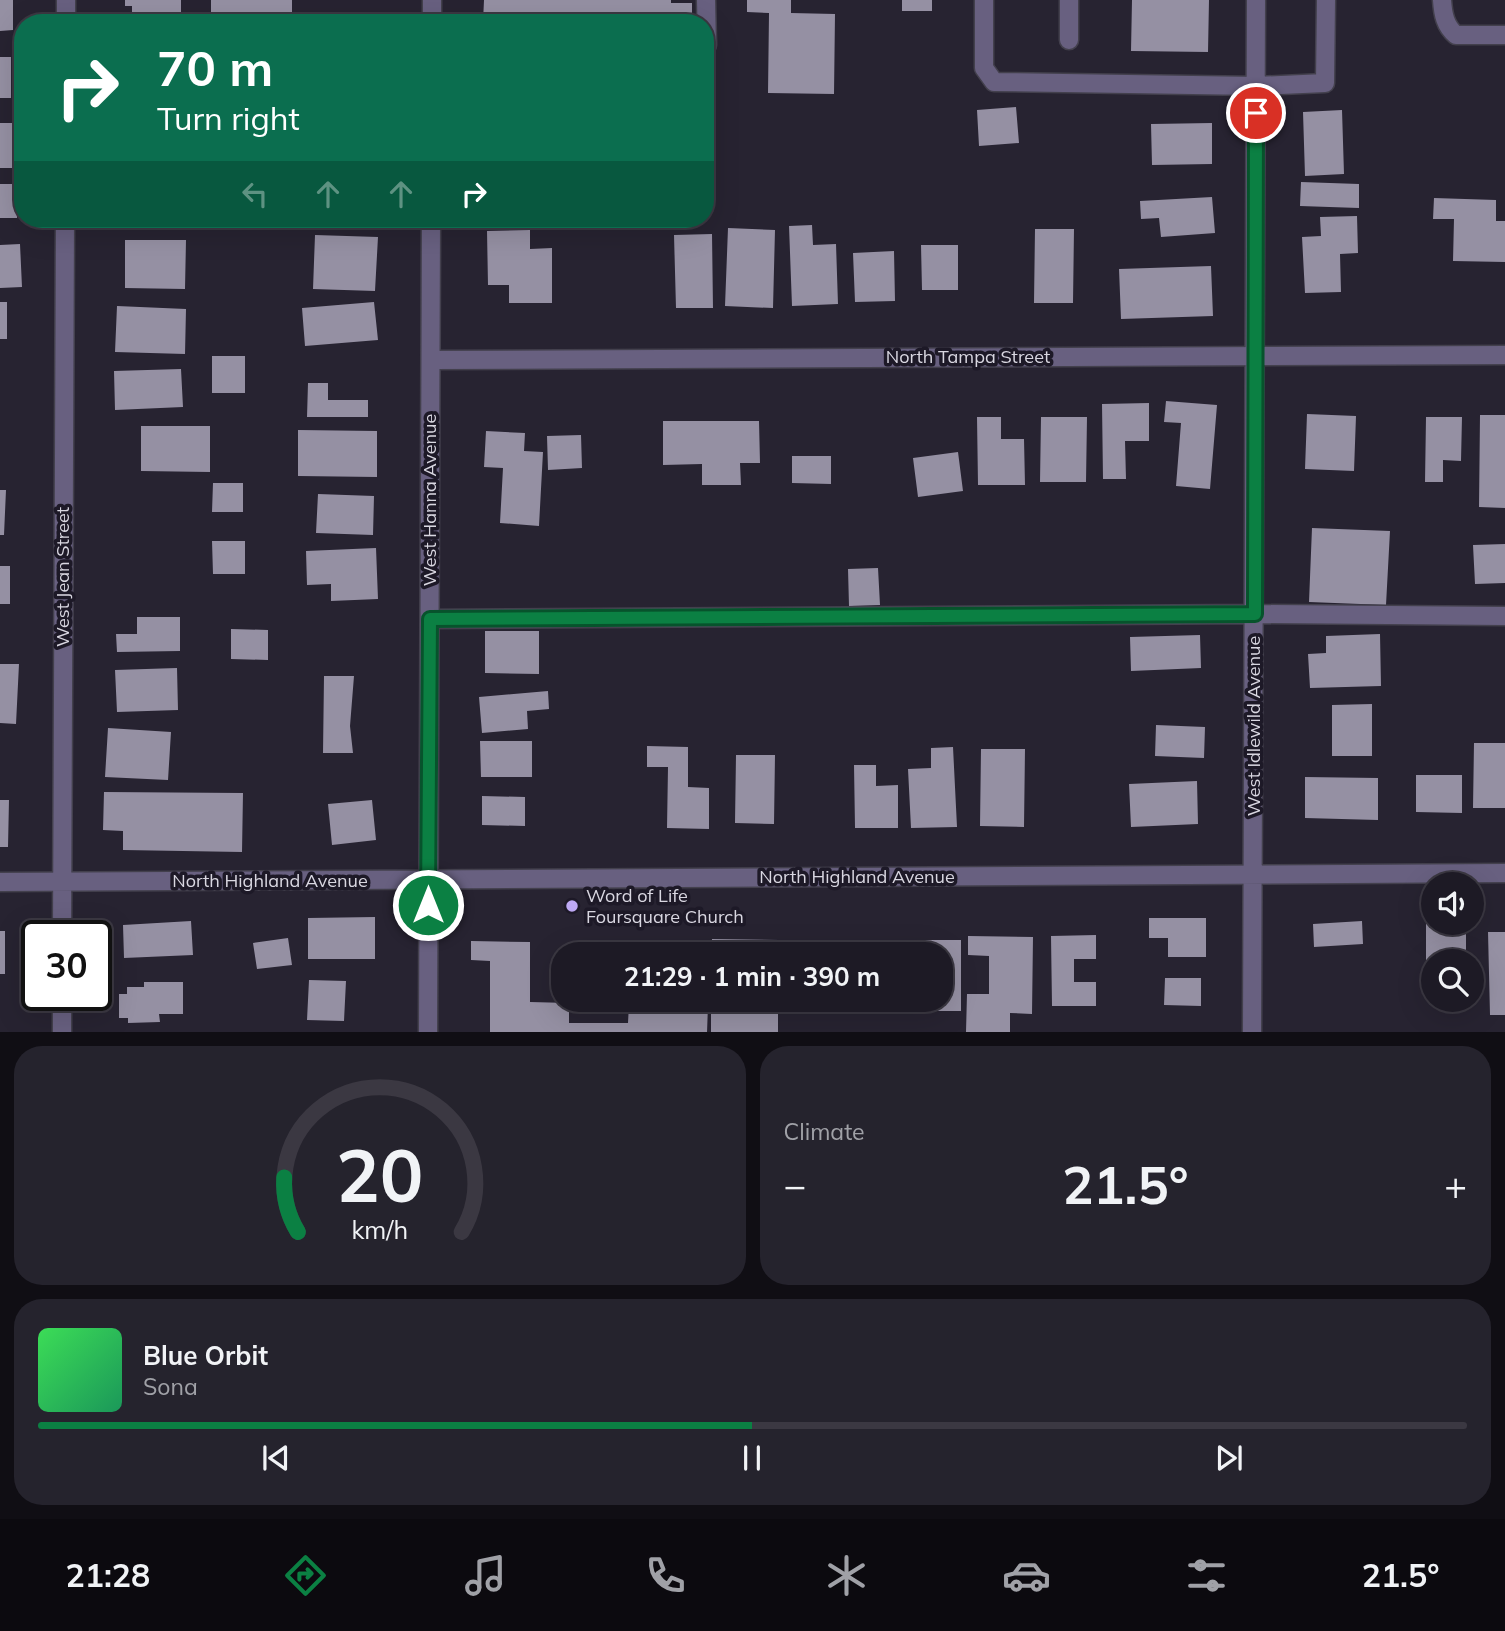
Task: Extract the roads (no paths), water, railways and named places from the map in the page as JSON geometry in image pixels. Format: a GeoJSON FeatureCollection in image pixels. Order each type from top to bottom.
{"type":"FeatureCollection","features":[{"type":"Feature","properties":{"kind":"street"},"geometry":{"type":"LineString","coordinates":[[984,0],[985,68],[994,82],[1256,86],[1325,83],[1326,0]]}},
{"type":"Feature","properties":{"kind":"street"},"geometry":{"type":"LineString","coordinates":[[1069,0],[1069,40]]}},
{"type":"Feature","properties":{"kind":"street","name":"West Idlewild Avenue"},"geometry":{"type":"LineString","coordinates":[[1252,1032],[1256,0]]}},
{"type":"Feature","properties":{"kind":"street"},"geometry":{"type":"LineString","coordinates":[[1442,0],[1443,14],[1449,30],[1456,35],[1505,35]]}},
{"type":"Feature","properties":{"kind":"street","name":"West Jean Street"},"geometry":{"type":"LineString","coordinates":[[62,920],[65,228]]}},
{"type":"Feature","properties":{"kind":"street","name":"West Hanna Avenue"},"geometry":{"type":"LineString","coordinates":[[428,1032],[431,228]]}},
{"type":"Feature","properties":{"kind":"street","name":"North Tampa Street"},"geometry":{"type":"LineString","coordinates":[[430,360],[1505,355]]}},
{"type":"Feature","properties":{"kind":"street"},"geometry":{"type":"LineString","coordinates":[[430,619],[1255,614],[1505,616]]}},
{"type":"Feature","properties":{"kind":"street","name":"North Highland Avenue"},"geometry":{"type":"LineString","coordinates":[[0,882],[1505,873]]}},
{"type":"Feature","properties":{"kind":"street"},"geometry":{"type":"LineString","coordinates":[[62,1011],[62,1032]]}},
{"type":"Feature","properties":{"kind":"place","name":"Word of Life Foursquare Church"},"geometry":{"type":"Point","coordinates":[572,906]}}]}
